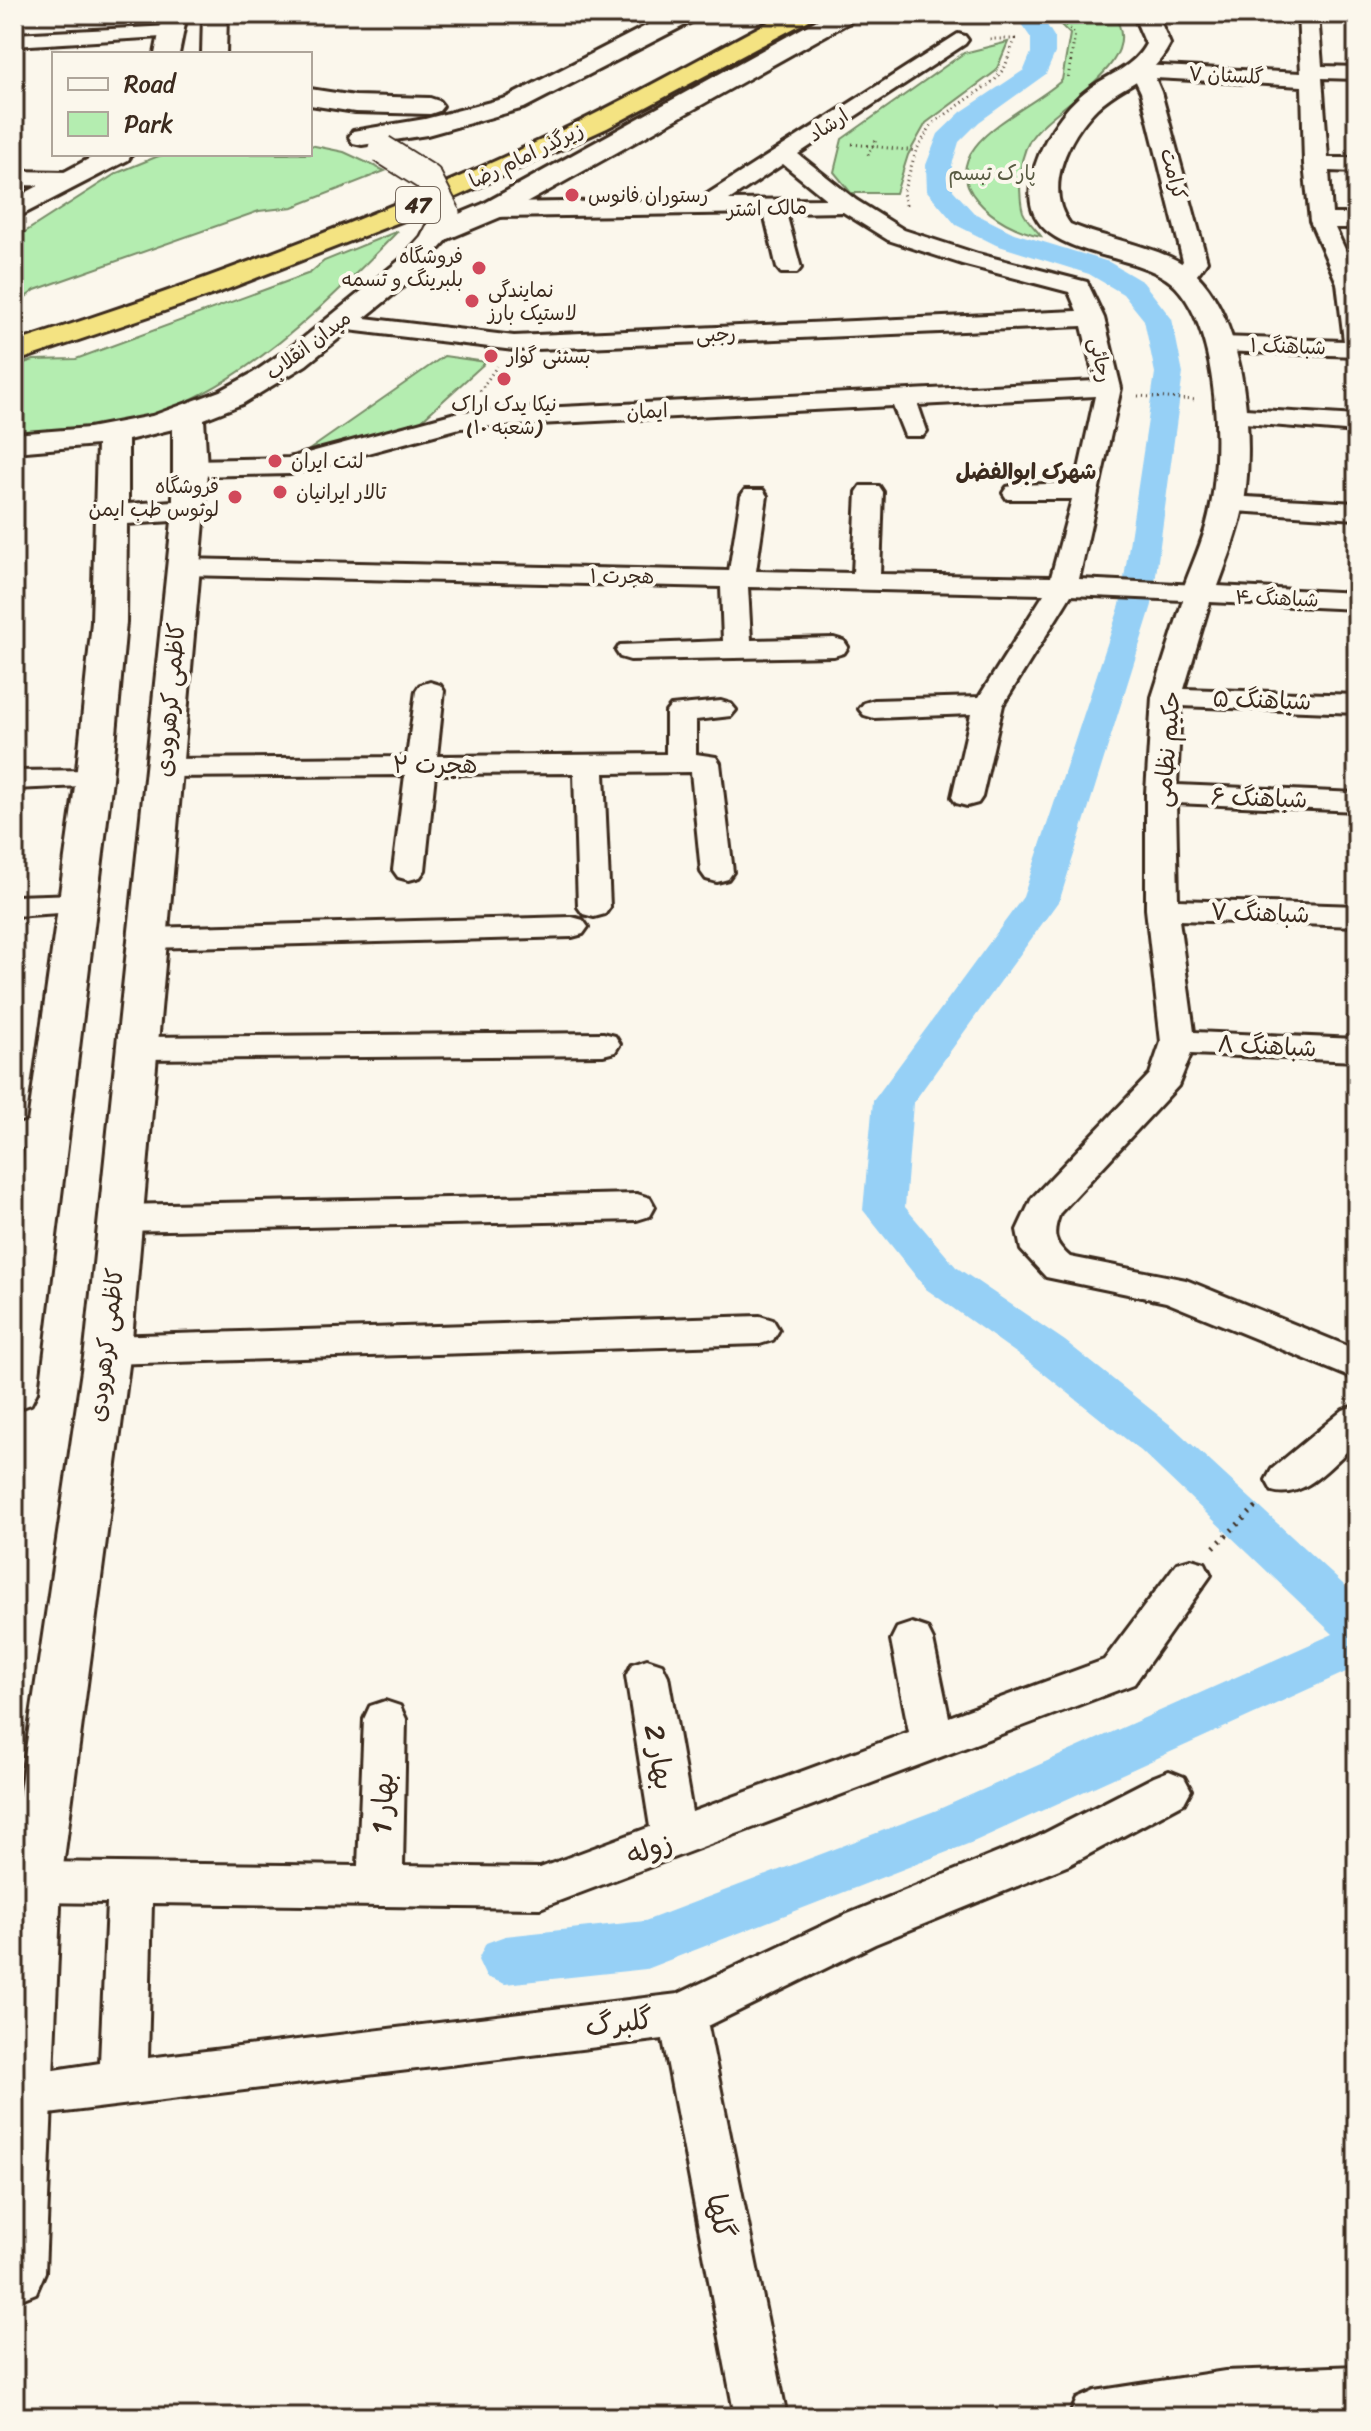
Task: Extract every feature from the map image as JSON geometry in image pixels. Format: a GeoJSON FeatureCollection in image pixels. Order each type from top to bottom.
{"type":"FeatureCollection","features":[{"type":"Feature","properties":{"kind":"highway","name":"زیرگذر امام رضا"},"geometry":{"type":"LineString","coordinates":[[14,353],[350,235],[531,155],[802,14]]}},
{"type":"Feature","properties":{"kind":"highway","name":"زیرگذر امام رضا"},"geometry":{"type":"LineString","coordinates":[[517,131],[711,29]]}},
{"type":"Feature","properties":{"kind":"highway","name":"زیرگذر امام رضا"},"geometry":{"type":"LineString","coordinates":[[392,185],[447,161]]}},
{"type":"Feature","properties":{"kind":"main road"},"geometry":{"type":"LineString","coordinates":[[372,143],[515,103],[688,14]]}},
{"type":"Feature","properties":{"kind":"main road"},"geometry":{"type":"LineString","coordinates":[[332,129],[372,143],[428,178],[440,197],[443,222],[493,210],[846,14]]}},
{"type":"Feature","properties":{"kind":"main road"},"geometry":{"type":"LineString","coordinates":[[1145,14],[1158,44],[1141,71],[1089,101],[1059,139],[1043,189],[1049,220],[1077,238],[1145,260],[1183,277]]}},
{"type":"Feature","properties":{"kind":"main road"},"geometry":{"type":"LineString","coordinates":[[312,97],[355,104],[436,106],[476,102],[554,85]]}},
{"type":"Feature","properties":{"kind":"main road"},"geometry":{"type":"LineString","coordinates":[[14,211],[112,156]]}},
{"type":"Feature","properties":{"kind":"main road","name":"میدان انقلاب"},"geometry":{"type":"LineString","coordinates":[[14,443],[43,443],[113,433],[188,417],[240,394],[295,360],[408,265],[443,222]]}},
{"type":"Feature","properties":{"kind":"main road","name":"حکیم نظامی"},"geometry":{"type":"LineString","coordinates":[[1183,277],[1200,298],[1220,344],[1219,408],[1228,504],[1188,594]]}},
{"type":"Feature","properties":{"kind":"main road","name":"کاظمی کرهرودی"},"geometry":{"type":"LineString","coordinates":[[14,2272],[34,1882],[108,1350],[190,489],[188,417]]}},
{"type":"Feature","properties":{"kind":"main road"},"geometry":{"type":"LineString","coordinates":[[14,1392],[32,1133],[78,904],[94,779],[109,622],[113,433]]}},
{"type":"Feature","properties":{"kind":"main road"},"geometry":{"type":"LineString","coordinates":[[110,515],[190,489]]}},
{"type":"Feature","properties":{"kind":"street"},"geometry":{"type":"LineString","coordinates":[[1308,14],[1315,164],[1321,221],[1353,283],[1357,348]]}},
{"type":"Feature","properties":{"kind":"street"},"geometry":{"type":"LineString","coordinates":[[14,40],[171,33]]}},
{"type":"Feature","properties":{"kind":"street","name":"ارشاد"},"geometry":{"type":"LineString","coordinates":[[699,210],[958,40]]}},
{"type":"Feature","properties":{"kind":"street","name":"گلستان ۷"},"geometry":{"type":"LineString","coordinates":[[1141,71],[1311,76],[1357,73]]}},
{"type":"Feature","properties":{"kind":"street","name":"کرامت"},"geometry":{"type":"LineString","coordinates":[[1141,71],[1151,92],[1195,261],[1183,277]]}},
{"type":"Feature","properties":{"kind":"street"},"geometry":{"type":"LineString","coordinates":[[784,154],[848,205]]}},
{"type":"Feature","properties":{"kind":"street"},"geometry":{"type":"LineString","coordinates":[[1315,164],[1357,165]]}},
{"type":"Feature","properties":{"kind":"street"},"geometry":{"type":"LineString","coordinates":[[14,178],[67,179]]}},
{"type":"Feature","properties":{"kind":"street","name":"مالک اشتر"},"geometry":{"type":"LineString","coordinates":[[493,210],[699,210],[848,205]]}},
{"type":"Feature","properties":{"kind":"street","name":"رجائی"},"geometry":{"type":"LineString","coordinates":[[848,205],[896,235],[970,259],[1079,287],[1092,318],[1109,388],[1063,586],[988,705],[967,797]]}},
{"type":"Feature","properties":{"kind":"street"},"geometry":{"type":"LineString","coordinates":[[774,208],[789,268]]}},
{"type":"Feature","properties":{"kind":"street"},"geometry":{"type":"LineString","coordinates":[[1321,221],[1357,221]]}},
{"type":"Feature","properties":{"kind":"street","name":"رجبی"},"geometry":{"type":"LineString","coordinates":[[340,322],[514,343],[1092,318]]}},
{"type":"Feature","properties":{"kind":"street","name":"شباهنگ ۱"},"geometry":{"type":"LineString","coordinates":[[1220,344],[1357,348]]}},
{"type":"Feature","properties":{"kind":"street","name":"ایمان"},"geometry":{"type":"LineString","coordinates":[[190,489],[290,466],[459,420],[1109,388]]}},
{"type":"Feature","properties":{"kind":"street"},"geometry":{"type":"LineString","coordinates":[[903,397],[914,431]]}},
{"type":"Feature","properties":{"kind":"street"},"geometry":{"type":"LineString","coordinates":[[1219,408],[1357,424]]}},
{"type":"Feature","properties":{"kind":"street"},"geometry":{"type":"LineString","coordinates":[[1016,493],[1087,491]]}},
{"type":"Feature","properties":{"kind":"street"},"geometry":{"type":"LineString","coordinates":[[866,582],[870,492]]}},
{"type":"Feature","properties":{"kind":"street"},"geometry":{"type":"LineString","coordinates":[[737,649],[737,579],[754,496]]}},
{"type":"Feature","properties":{"kind":"street"},"geometry":{"type":"LineString","coordinates":[[1228,504],[1357,511]]}},
{"type":"Feature","properties":{"kind":"street","name":"هجرت ۱"},"geometry":{"type":"LineString","coordinates":[[182,567],[1099,588]]}},
{"type":"Feature","properties":{"kind":"street","name":"شباهنگ ۴"},"geometry":{"type":"LineString","coordinates":[[1099,588],[1357,601]]}},
{"type":"Feature","properties":{"kind":"street","name":"حکیم نظامی"},"geometry":{"type":"LineString","coordinates":[[1188,594],[1167,697],[1161,793],[1162,909],[1178,1042],[1166,1078],[1045,1207],[1035,1230],[1039,1250],[1059,1268],[1173,1290],[1357,1366]]}},
{"type":"Feature","properties":{"kind":"street"},"geometry":{"type":"LineString","coordinates":[[630,651],[834,647]]}},
{"type":"Feature","properties":{"kind":"street"},"geometry":{"type":"LineString","coordinates":[[409,870],[430,691]]}},
{"type":"Feature","properties":{"kind":"street","name":"شباهنگ ۵"},"geometry":{"type":"LineString","coordinates":[[1167,697],[1357,704]]}},
{"type":"Feature","properties":{"kind":"street"},"geometry":{"type":"LineString","coordinates":[[874,709],[988,705]]}},
{"type":"Feature","properties":{"kind":"street"},"geometry":{"type":"LineString","coordinates":[[717,872],[681,712],[721,710]]}},
{"type":"Feature","properties":{"kind":"street","name":"هجرت ۲"},"geometry":{"type":"LineString","coordinates":[[164,768],[693,763]]}},
{"type":"Feature","properties":{"kind":"street"},"geometry":{"type":"LineString","coordinates":[[147,938],[583,917],[589,764]]}},
{"type":"Feature","properties":{"kind":"street"},"geometry":{"type":"LineString","coordinates":[[14,780],[94,779]]}},
{"type":"Feature","properties":{"kind":"street","name":"شباهنگ ۶"},"geometry":{"type":"LineString","coordinates":[[1161,793],[1357,802]]}},
{"type":"Feature","properties":{"kind":"street"},"geometry":{"type":"LineString","coordinates":[[14,906],[78,904]]}},
{"type":"Feature","properties":{"kind":"street","name":"شباهنگ ۷"},"geometry":{"type":"LineString","coordinates":[[1162,909],[1357,916]]}},
{"type":"Feature","properties":{"kind":"street","name":"شباهنگ ۸"},"geometry":{"type":"LineString","coordinates":[[1178,1042],[1357,1050]]}},
{"type":"Feature","properties":{"kind":"street"},"geometry":{"type":"LineString","coordinates":[[137,1048],[603,1044]]}},
{"type":"Feature","properties":{"kind":"street"},"geometry":{"type":"LineString","coordinates":[[120,1218],[637,1207]]}},
{"type":"Feature","properties":{"kind":"street"},"geometry":{"type":"LineString","coordinates":[[108,1350],[760,1330]]}},
{"type":"Feature","properties":{"kind":"street"},"geometry":{"type":"LineString","coordinates":[[1286,1480],[1357,1420]]}},
{"type":"Feature","properties":{"kind":"street","name":"زوله"},"geometry":{"type":"LineString","coordinates":[[34,1882],[540,1888],[1119,1672],[1199,1564]]}},
{"type":"Feature","properties":{"kind":"street"},"geometry":{"type":"LineString","coordinates":[[912,1640],[933,1742]]}},
{"type":"Feature","properties":{"kind":"street","name":"بهار 2"},"geometry":{"type":"LineString","coordinates":[[647,1676],[674,1838]]}},
{"type":"Feature","properties":{"kind":"street","name":"بهار 1"},"geometry":{"type":"LineString","coordinates":[[380,1886],[385,1719]]}},
{"type":"Feature","properties":{"kind":"street","name":"گلبرگ"},"geometry":{"type":"LineString","coordinates":[[24,2095],[682,2015],[859,1930],[1053,1851],[1169,1790]]}},
{"type":"Feature","properties":{"kind":"street"},"geometry":{"type":"LineString","coordinates":[[123,2083],[130,1883]]}},
{"type":"Feature","properties":{"kind":"street","name":"گلها"},"geometry":{"type":"LineString","coordinates":[[682,2015],[761,2417]]}},
{"type":"Feature","properties":{"kind":"street"},"geometry":{"type":"LineString","coordinates":[[1095,2417],[1225,2397],[1357,2392]]}},
{"type":"Feature","properties":{"kind":"path"},"geometry":{"type":"LineString","coordinates":[[1057,15],[1077,14]]}},
{"type":"Feature","properties":{"kind":"path"},"geometry":{"type":"LineString","coordinates":[[1096,14],[1101,19]]}},
{"type":"Feature","properties":{"kind":"path"},"geometry":{"type":"LineString","coordinates":[[1057,15],[1075,34],[1068,79]]}},
{"type":"Feature","properties":{"kind":"path"},"geometry":{"type":"LineString","coordinates":[[911,211],[904,203],[903,193],[916,151],[932,124],[995,80],[1005,67],[1015,39],[958,40]]}},
{"type":"Feature","properties":{"kind":"path"},"geometry":{"type":"LineString","coordinates":[[868,155],[877,138]]}},
{"type":"Feature","properties":{"kind":"path"},"geometry":{"type":"LineString","coordinates":[[864,145],[916,151]]}},
{"type":"Feature","properties":{"kind":"path"},"geometry":{"type":"LineString","coordinates":[[459,420],[514,343]]}},
{"type":"Feature","properties":{"kind":"path"},"geometry":{"type":"LineString","coordinates":[[1135,396],[1219,408]]}},
{"type":"Feature","properties":{"kind":"path"},"geometry":{"type":"LineString","coordinates":[[1199,1564],[1286,1480]]}},
{"type":"Feature","properties":{"kind":"green space","name":"پارک تبسم"},"geometry":{"type":"Polygon","coordinates":[[[1050,14],[1113,14],[1121,33],[1119,50],[1109,67],[1041,126],[1025,150],[1020,176],[1021,205],[1026,218],[1041,236],[1023,231],[990,213],[977,200],[966,181],[967,163],[976,146],[1009,117],[1062,80],[1070,34],[1050,14]]]}},
{"type":"Feature","properties":{"kind":"green space"},"geometry":{"type":"Polygon","coordinates":[[[1008,42],[996,71],[926,123],[908,155],[896,193],[851,193],[834,172],[842,139],[964,53],[1008,42]]]}},
{"type":"Feature","properties":{"kind":"green space"},"geometry":{"type":"Polygon","coordinates":[[[312,145],[344,152],[385,171],[293,207],[259,211],[35,290],[14,306],[14,239],[117,173],[156,157],[312,156],[312,145]]]}},
{"type":"Feature","properties":{"kind":"green space"},"geometry":{"type":"Polygon","coordinates":[[[398,231],[358,272],[274,347],[228,379],[181,404],[129,422],[74,432],[14,431],[14,366],[34,360],[76,359],[310,273],[324,261],[398,231]]]}},
{"type":"Feature","properties":{"kind":"green space"},"geometry":{"type":"Polygon","coordinates":[[[444,356],[486,362],[414,427],[296,459],[444,356]]]}},
{"type":"Feature","properties":{"kind":"waterway"},"geometry":{"type":"LineString","coordinates":[[1026,14],[1035,22],[1043,38],[1043,53],[1034,74],[970,117],[947,139],[939,165],[940,191],[965,219],[1005,239],[1099,268],[1133,288],[1158,319],[1169,373],[1136,605],[1041,899],[893,1101],[884,1210],[941,1278],[1049,1353],[1157,1439],[1357,1627]]}},
{"type":"Feature","properties":{"kind":"waterway"},"geometry":{"type":"LineString","coordinates":[[505,1960],[646,1945],[955,1826],[1357,1645]]}},
{"type":"Feature","properties":{"kind":"place","name":"رستوران فانوس"},"geometry":{"type":"Point","coordinates":[572,195]}},
{"type":"Feature","properties":{"kind":"place","name":"فروشگاه بلبرینگ و تسمه"},"geometry":{"type":"Point","coordinates":[479,268]}},
{"type":"Feature","properties":{"kind":"place","name":"نمایندگی لاستیک بارز"},"geometry":{"type":"Point","coordinates":[472,301]}},
{"type":"Feature","properties":{"kind":"place","name":"بستنی گوار"},"geometry":{"type":"Point","coordinates":[491,356]}},
{"type":"Feature","properties":{"kind":"place","name":"نیکا یدک اراک (شعبه ۱۰)"},"geometry":{"type":"Point","coordinates":[504,379]}},
{"type":"Feature","properties":{"kind":"place","name":"لنت ایران"},"geometry":{"type":"Point","coordinates":[275,461]}},
{"type":"Feature","properties":{"kind":"place","name":"تالار ایرانیان"},"geometry":{"type":"Point","coordinates":[280,492]}},
{"type":"Feature","properties":{"kind":"place","name":"فروشگاه لوتوس طب ایمن"},"geometry":{"type":"Point","coordinates":[235,497]}},
{"type":"Feature","properties":{"kind":"district","name":"شهرک ابوالفضل"},"geometry":{"type":"Point","coordinates":[1026,471]}}]}
